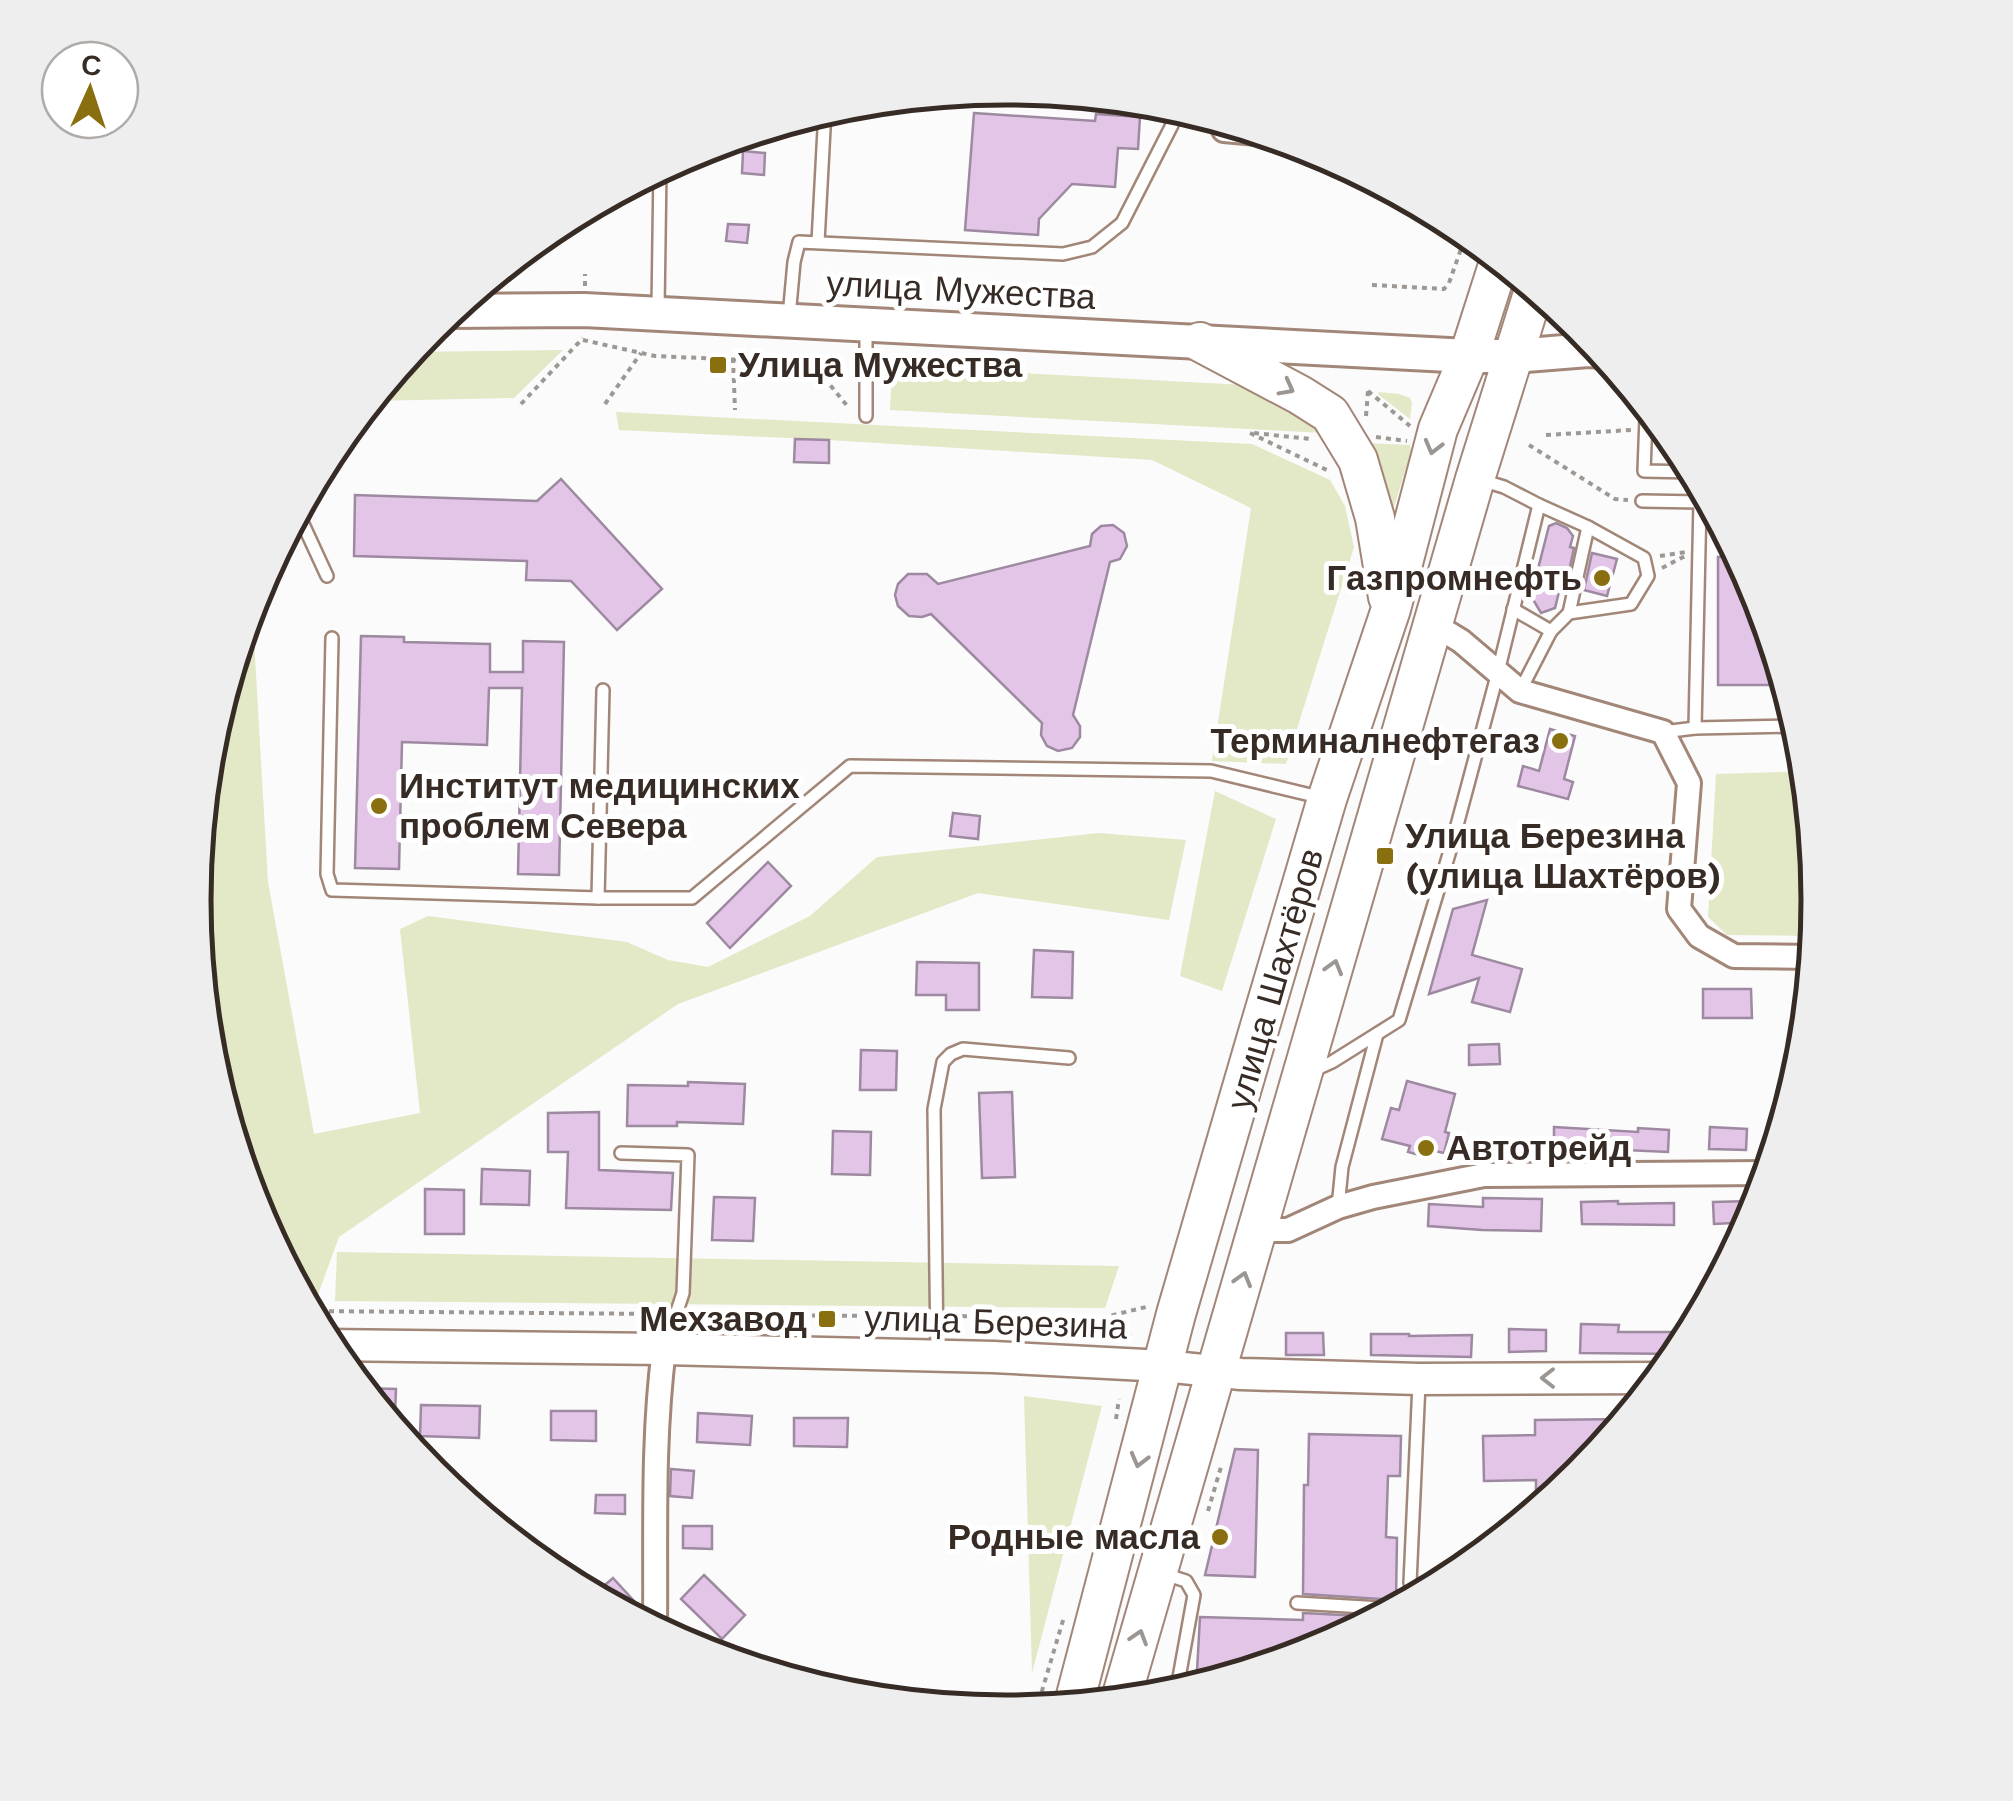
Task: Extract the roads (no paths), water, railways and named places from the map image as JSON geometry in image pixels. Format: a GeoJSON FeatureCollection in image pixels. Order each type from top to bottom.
{"type":"FeatureCollection","features":[{"type":"Feature","properties":{"kind":"main road","name":"улица Шахтёров"},"geometry":{"type":"LineString","coordinates":[[1078,1692],[1181,1296],[1327,799],[1391,609],[1438,429],[1468,356],[1493,270]]}},
{"type":"Feature","properties":{"kind":"main road","name":"улица Шахтёров"},"geometry":{"type":"LineString","coordinates":[[1124,1687],[1475,479],[1531,302]]}},
{"type":"Feature","properties":{"kind":"main road","name":"улица Мужества"},"geometry":{"type":"LineString","coordinates":[[473,311],[584,310],[1468,356],[1581,351]]}},
{"type":"Feature","properties":{"kind":"main road"},"geometry":{"type":"LineString","coordinates":[[1200,342],[1330,414],[1358,460],[1374,518],[1391,609]]}},
{"type":"Feature","properties":{"kind":"street"},"geometry":{"type":"LineString","coordinates":[[1433,624],[1520,690],[1662,732],[1689,783],[1678,910],[1699,936],[1734,956],[1800,957]]}},
{"type":"Feature","properties":{"kind":"street"},"geometry":{"type":"LineString","coordinates":[[1258,1230],[1288,1230],[1373,1196],[1484,1175],[1753,1173]]}},
{"type":"Feature","properties":{"kind":"street","name":"улица Березина"},"geometry":{"type":"LineString","coordinates":[[347,1345],[937,1356],[1164,1366],[1216,1372],[1639,1384]]}},
{"type":"Feature","properties":{"kind":"street"},"geometry":{"type":"LineString","coordinates":[[655,1614],[658,1406],[664,1349]]}},
{"type":"Feature","properties":{"kind":"lane"},"geometry":{"type":"LineString","coordinates":[[788,321],[799,242],[1063,254],[1092,247],[1122,222],[1171,122]]}},
{"type":"Feature","properties":{"kind":"lane"},"geometry":{"type":"LineString","coordinates":[[818,242],[824,126]]}},
{"type":"Feature","properties":{"kind":"lane"},"geometry":{"type":"LineString","coordinates":[[658,314],[660,185]]}},
{"type":"Feature","properties":{"kind":"lane"},"geometry":{"type":"LineString","coordinates":[[861,416],[866,325]]}},
{"type":"Feature","properties":{"kind":"lane"},"geometry":{"type":"LineString","coordinates":[[1646,427],[1644,472],[1676,472]]}},
{"type":"Feature","properties":{"kind":"lane"},"geometry":{"type":"LineString","coordinates":[[1475,479],[1504,487],[1644,558],[1648,576],[1631,604],[1569,613]]}},
{"type":"Feature","properties":{"kind":"lane"},"geometry":{"type":"LineString","coordinates":[[1642,501],[1694,502]]}},
{"type":"Feature","properties":{"kind":"lane"},"geometry":{"type":"LineString","coordinates":[[1302,1076],[1399,1020],[1452,844],[1540,504]]}},
{"type":"Feature","properties":{"kind":"lane"},"geometry":{"type":"LineString","coordinates":[[1696,728],[1705,522]]}},
{"type":"Feature","properties":{"kind":"lane"},"geometry":{"type":"LineString","coordinates":[[1520,690],[1550,631],[1569,613],[1588,527]]}},
{"type":"Feature","properties":{"kind":"lane"},"geometry":{"type":"LineString","coordinates":[[305,528],[327,576]]}},
{"type":"Feature","properties":{"kind":"lane"},"geometry":{"type":"LineString","coordinates":[[1513,609],[1550,631]]}},
{"type":"Feature","properties":{"kind":"lane"},"geometry":{"type":"LineString","coordinates":[[332,638],[327,874],[332,890],[692,898],[850,766],[1211,771],[1327,799]]}},
{"type":"Feature","properties":{"kind":"lane"},"geometry":{"type":"LineString","coordinates":[[598,898],[603,690]]}},
{"type":"Feature","properties":{"kind":"lane"},"geometry":{"type":"LineString","coordinates":[[1662,732],[1783,726]]}},
{"type":"Feature","properties":{"kind":"lane"},"geometry":{"type":"LineString","coordinates":[[1338,1207],[1342,1167],[1376,1034]]}},
{"type":"Feature","properties":{"kind":"lane"},"geometry":{"type":"LineString","coordinates":[[937,1356],[934,1110],[944,1062],[963,1049],[1069,1058]]}},
{"type":"Feature","properties":{"kind":"lane"},"geometry":{"type":"LineString","coordinates":[[620,1154],[688,1155],[683,1293],[664,1349]]}},
{"type":"Feature","properties":{"kind":"lane"},"geometry":{"type":"LineString","coordinates":[[1410,1583],[1419,1379]]}},
{"type":"Feature","properties":{"kind":"lane"},"geometry":{"type":"LineString","coordinates":[[1158,1572],[1186,1581],[1194,1595],[1179,1677]]}},
{"type":"Feature","properties":{"kind":"lane"},"geometry":{"type":"LineString","coordinates":[[1297,1603],[1370,1607]]}},
{"type":"Feature","properties":{"kind":"place","name":"Улица Мужества"},"geometry":{"type":"Point","coordinates":[718,365]}},
{"type":"Feature","properties":{"kind":"place","name":"Газпромнефть"},"geometry":{"type":"Point","coordinates":[1602,578]}},
{"type":"Feature","properties":{"kind":"place","name":"Терминалнефтегаз"},"geometry":{"type":"Point","coordinates":[1560,741]}},
{"type":"Feature","properties":{"kind":"place","name":"Институт медицинских проблем Севера"},"geometry":{"type":"Point","coordinates":[379,806]}},
{"type":"Feature","properties":{"kind":"place","name":"Улица Березина (улица Шахтёров)"},"geometry":{"type":"Point","coordinates":[1385,856]}},
{"type":"Feature","properties":{"kind":"place","name":"Автотрейд"},"geometry":{"type":"Point","coordinates":[1426,1148]}},
{"type":"Feature","properties":{"kind":"place","name":"Мехзавод"},"geometry":{"type":"Point","coordinates":[827,1319]}},
{"type":"Feature","properties":{"kind":"place","name":"Родные масла"},"geometry":{"type":"Point","coordinates":[1220,1537]}}]}
